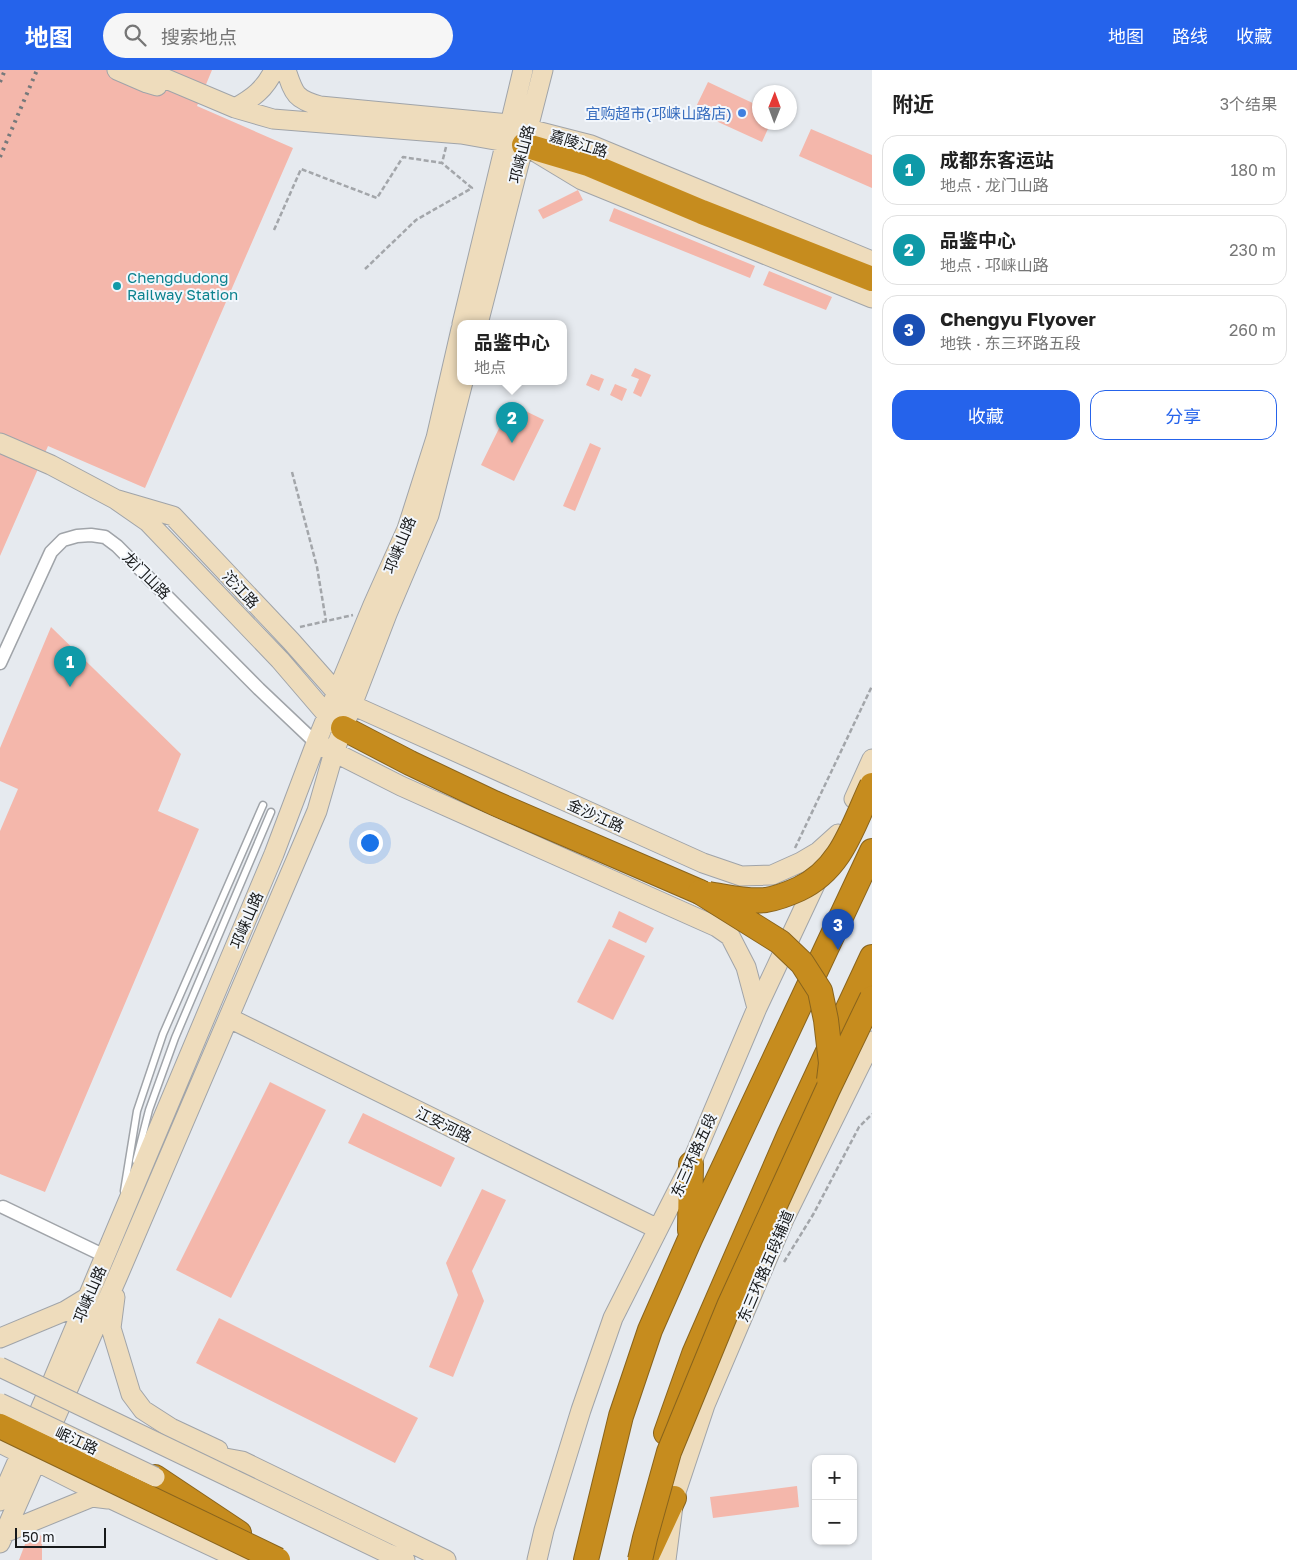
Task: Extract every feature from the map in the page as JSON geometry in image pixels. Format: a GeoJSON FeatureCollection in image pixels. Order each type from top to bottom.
{"type":"FeatureCollection","features":[{"type":"Feature","properties":{"kind":"highway"},"geometry":{"type":"LineString","coordinates":[[516,135],[702,212],[872,278]]}},
{"type":"Feature","properties":{"kind":"highway"},"geometry":{"type":"LineString","coordinates":[[335,722],[410,763],[494,803],[700,892],[780,942],[802,963],[820,992],[826,1020],[831,1063],[828,1089]]}},
{"type":"Feature","properties":{"kind":"highway"},"geometry":{"type":"LineString","coordinates":[[700,892],[748,900],[766,900],[784,896],[808,884],[824,874],[838,855],[848,838],[872,785]]}},
{"type":"Feature","properties":{"kind":"highway"},"geometry":{"type":"LineString","coordinates":[[586,1560],[621,1416],[650,1330],[690,1239],[872,851]]}},
{"type":"Feature","properties":{"kind":"highway"},"geometry":{"type":"LineString","coordinates":[[630,1560],[652,1476],[694,1354],[790,1133],[872,957]]}},
{"type":"Feature","properties":{"kind":"highway"},"geometry":{"type":"LineString","coordinates":[[640,1560],[669,1452],[728,1306],[872,998]]}},
{"type":"Feature","properties":{"kind":"highway"},"geometry":{"type":"LineString","coordinates":[[690,1239],[691,1164]]}},
{"type":"Feature","properties":{"kind":"highway"},"geometry":{"type":"LineString","coordinates":[[0,1426],[279,1560]]}},
{"type":"Feature","properties":{"kind":"highway"},"geometry":{"type":"LineString","coordinates":[[155,1477],[279,1560]]}},
{"type":"Feature","properties":{"kind":"highway"},"geometry":{"type":"LineString","coordinates":[[645,1560],[674,1498]]}},
{"type":"Feature","properties":{"kind":"street"},"geometry":{"type":"LineString","coordinates":[[116,70],[147,83],[212,99]]}},
{"type":"Feature","properties":{"kind":"street"},"geometry":{"type":"LineString","coordinates":[[144,70],[235,108],[273,120],[450,133],[516,135]]}},
{"type":"Feature","properties":{"kind":"street"},"geometry":{"type":"LineString","coordinates":[[235,108],[253,98],[264,88],[274,70]]}},
{"type":"Feature","properties":{"kind":"street","name":"嘉陵江路"},"geometry":{"type":"LineString","coordinates":[[286,70],[293,91],[304,101],[320,106],[591,145],[872,261]]}},
{"type":"Feature","properties":{"kind":"street","name":"邛崃山路"},"geometry":{"type":"LineString","coordinates":[[479,320],[516,135],[522,70]]}},
{"type":"Feature","properties":{"kind":"street","name":"邛崃山路"},"geometry":{"type":"LineString","coordinates":[[463,320],[516,135],[542,70]]}},
{"type":"Feature","properties":{"kind":"street","name":"嘉陵江路"},"geometry":{"type":"LineString","coordinates":[[516,135],[582,180],[872,298]]}},
{"type":"Feature","properties":{"kind":"street","name":"邛崃山路"},"geometry":{"type":"LineString","coordinates":[[2,1538],[28,1457],[58,1390],[117,1278],[316,811],[334,752],[337,694],[373,605],[407,529],[436,438],[457,346]]}},
{"type":"Feature","properties":{"kind":"street","name":"邛崃山路"},"geometry":{"type":"LineString","coordinates":[[58,1390],[88,1297],[274,854],[316,743],[352,705],[387,614],[429,515],[463,385]]}},
{"type":"Feature","properties":{"kind":"street"},"geometry":{"type":"LineString","coordinates":[[0,432],[50,465]]}},
{"type":"Feature","properties":{"kind":"street"},"geometry":{"type":"LineString","coordinates":[[0,443],[50,465],[115,499],[148,522],[280,660],[335,722]]}},
{"type":"Feature","properties":{"kind":"street","name":"沱江路"},"geometry":{"type":"LineString","coordinates":[[115,499],[173,516],[337,694],[352,705]]}},
{"type":"Feature","properties":{"kind":"street","name":"龙门山路"},"geometry":{"type":"LineString","coordinates":[[0,663],[51,552],[63,540],[77,536],[105,537],[118,546],[259,689],[316,743]]}},
{"type":"Feature","properties":{"kind":"street","name":"金沙江路"},"geometry":{"type":"LineString","coordinates":[[352,705],[703,863],[741,876],[772,875],[786,869],[818,852],[838,834]]}},
{"type":"Feature","properties":{"kind":"street"},"geometry":{"type":"LineString","coordinates":[[316,743],[401,786],[717,927],[730,936],[746,967],[757,1008]]}},
{"type":"Feature","properties":{"kind":"street","name":"东三环路五段"},"geometry":{"type":"LineString","coordinates":[[537,1560],[544,1530],[581,1410],[613,1318],[691,1164],[757,1008],[872,759]]}},
{"type":"Feature","properties":{"kind":"street","name":"江安河路"},"geometry":{"type":"LineString","coordinates":[[229,1018],[658,1229]]}},
{"type":"Feature","properties":{"kind":"street","name":"东三环路五段辅道"},"geometry":{"type":"LineString","coordinates":[[674,1498],[705,1405],[785,1218],[872,1041]]}},
{"type":"Feature","properties":{"kind":"street"},"geometry":{"type":"LineString","coordinates":[[1,1205],[105,1256]]}},
{"type":"Feature","properties":{"kind":"street"},"geometry":{"type":"LineString","coordinates":[[117,1278],[111,1328],[131,1394],[143,1410],[171,1428],[446,1560]]}},
{"type":"Feature","properties":{"kind":"street"},"geometry":{"type":"LineString","coordinates":[[0,1338],[65,1311],[88,1297]]}},
{"type":"Feature","properties":{"kind":"street"},"geometry":{"type":"LineString","coordinates":[[0,1363],[187,1451],[242,1461]]}},
{"type":"Feature","properties":{"kind":"street"},"geometry":{"type":"LineString","coordinates":[[0,1367],[387,1553],[406,1560]]}},
{"type":"Feature","properties":{"kind":"street","name":"岷江路"},"geometry":{"type":"LineString","coordinates":[[0,1403],[155,1477]]}},
{"type":"Feature","properties":{"kind":"street"},"geometry":{"type":"LineString","coordinates":[[0,1443],[113,1500],[241,1560]]}},
{"type":"Feature","properties":{"kind":"street","name":"邛崃山路"},"geometry":{"type":"LineString","coordinates":[[0,1501],[28,1457]]}},
{"type":"Feature","properties":{"kind":"street"},"geometry":{"type":"LineString","coordinates":[[2,1538],[92,1497],[113,1500]]}},
{"type":"Feature","properties":{"kind":"street"},"geometry":{"type":"LineString","coordinates":[[666,1560],[674,1498]]}},
{"type":"Feature","properties":{"kind":"street"},"geometry":{"type":"LineString","coordinates":[[530,1560],[544,1530]]}},
{"type":"Feature","properties":{"kind":"lane"},"geometry":{"type":"LineString","coordinates":[[120,1222],[137,1111],[163,1034],[263,806]]}},
{"type":"Feature","properties":{"kind":"lane"},"geometry":{"type":"LineString","coordinates":[[120,1222],[149,1110],[175,1038],[271,812]]}},
{"type":"Feature","properties":{"kind":"path"},"geometry":{"type":"LineString","coordinates":[[442,163],[450,133]]}},
{"type":"Feature","properties":{"kind":"path"},"geometry":{"type":"LineString","coordinates":[[274,230],[301,170],[377,198],[404,157],[442,163],[472,188],[416,220],[365,269]]}},
{"type":"Feature","properties":{"kind":"path"},"geometry":{"type":"LineString","coordinates":[[292,472],[317,567],[326,621]]}},
{"type":"Feature","properties":{"kind":"path"},"geometry":{"type":"LineString","coordinates":[[300,627],[356,615]]}},
{"type":"Feature","properties":{"kind":"path"},"geometry":{"type":"LineString","coordinates":[[786,869],[872,686]]}},
{"type":"Feature","properties":{"kind":"path"},"geometry":{"type":"LineString","coordinates":[[780,1269],[814,1212],[859,1127],[872,1114]]}},
{"type":"Feature","properties":{"kind":"building","name":"Chengdudong Railway Station"},"geometry":{"type":"Polygon","coordinates":[[[0,70],[212,70],[197,106],[293,148],[145,488],[48,446],[0,556],[0,70]]]}},
{"type":"Feature","properties":{"kind":"building"},"geometry":{"type":"Polygon","coordinates":[[[708,82],[752,103],[752,130],[767,130],[762,142],[694,111],[708,82]]]}},
{"type":"Feature","properties":{"kind":"building"},"geometry":{"type":"Polygon","coordinates":[[[811,129],[872,155],[872,188],[799,156],[811,129]]]}},
{"type":"Feature","properties":{"kind":"building"},"geometry":{"type":"Polygon","coordinates":[[[578,190],[583,200],[543,219],[538,210],[578,190]]]}},
{"type":"Feature","properties":{"kind":"building"},"geometry":{"type":"Polygon","coordinates":[[[614,208],[755,266],[750,278],[609,221],[614,208]]]}},
{"type":"Feature","properties":{"kind":"building"},"geometry":{"type":"Polygon","coordinates":[[[769,271],[832,297],[826,310],[763,285],[769,271]]]}},
{"type":"Feature","properties":{"kind":"building"},"geometry":{"type":"Polygon","coordinates":[[[635,368],[651,375],[641,397],[633,393],[639,379],[631,376],[635,368]]]}},
{"type":"Feature","properties":{"kind":"building"},"geometry":{"type":"Polygon","coordinates":[[[591,374],[604,379],[599,391],[586,385],[591,374]]]}},
{"type":"Feature","properties":{"kind":"building"},"geometry":{"type":"Polygon","coordinates":[[[615,384],[627,389],[622,401],[610,395],[615,384]]]}},
{"type":"Feature","properties":{"kind":"building"},"geometry":{"type":"Polygon","coordinates":[[[511,404],[544,420],[514,481],[481,465],[511,404]]]}},
{"type":"Feature","properties":{"kind":"building"},"geometry":{"type":"Polygon","coordinates":[[[590,443],[601,448],[575,511],[563,506],[590,443]]]}},
{"type":"Feature","properties":{"kind":"building"},"geometry":{"type":"Polygon","coordinates":[[[51,627],[181,754],[158,811],[199,829],[45,1192],[0,1174],[0,831],[18,789],[0,781],[0,748],[51,627]]]}},
{"type":"Feature","properties":{"kind":"building"},"geometry":{"type":"Polygon","coordinates":[[[619,911],[654,928],[646,943],[612,927],[619,911]]]}},
{"type":"Feature","properties":{"kind":"building"},"geometry":{"type":"Polygon","coordinates":[[[609,939],[645,956],[613,1020],[577,1002],[609,939]]]}},
{"type":"Feature","properties":{"kind":"building"},"geometry":{"type":"Polygon","coordinates":[[[270,1082],[326,1110],[231,1298],[176,1270],[270,1082]]]}},
{"type":"Feature","properties":{"kind":"building"},"geometry":{"type":"Polygon","coordinates":[[[363,1113],[455,1158],[441,1187],[348,1143],[363,1113]]]}},
{"type":"Feature","properties":{"kind":"building"},"geometry":{"type":"Polygon","coordinates":[[[482,1189],[506,1200],[472,1271],[484,1301],[453,1377],[429,1367],[458,1295],[446,1263],[482,1189]]]}},
{"type":"Feature","properties":{"kind":"building"},"geometry":{"type":"Polygon","coordinates":[[[219,1318],[418,1418],[395,1463],[196,1363],[219,1318]]]}},
{"type":"Feature","properties":{"kind":"building"},"geometry":{"type":"Polygon","coordinates":[[[797,1486],[799,1507],[713,1518],[710,1497],[797,1486]]]}},
{"type":"Feature","properties":{"kind":"building"},"geometry":{"type":"Polygon","coordinates":[[[30,1531],[42,1536],[42,1560],[19,1560],[30,1531]]]}},
{"type":"Feature","properties":{"kind":"railway"},"geometry":{"type":"LineString","coordinates":[[0,82],[5,70]]}},
{"type":"Feature","properties":{"kind":"railway"},"geometry":{"type":"LineString","coordinates":[[0,157],[37,70]]}},
{"type":"Feature","properties":{"kind":"place","name":"宜购超市(邛崃山路店)"},"geometry":{"type":"Point","coordinates":[742,113]}},
{"type":"Feature","properties":{"kind":"place","name":"Chengdudong Railway Station"},"geometry":{"type":"Point","coordinates":[117,286]}},
{"type":"Feature","properties":{"kind":"place","name":"品鉴中心"},"geometry":{"type":"Point","coordinates":[512,443]}},
{"type":"Feature","properties":{"kind":"place","name":"成都东客运站"},"geometry":{"type":"Point","coordinates":[70,687]}},
{"type":"Feature","properties":{"kind":"place","name":"Chengyu Flyover"},"geometry":{"type":"Point","coordinates":[838,950]}}]}
